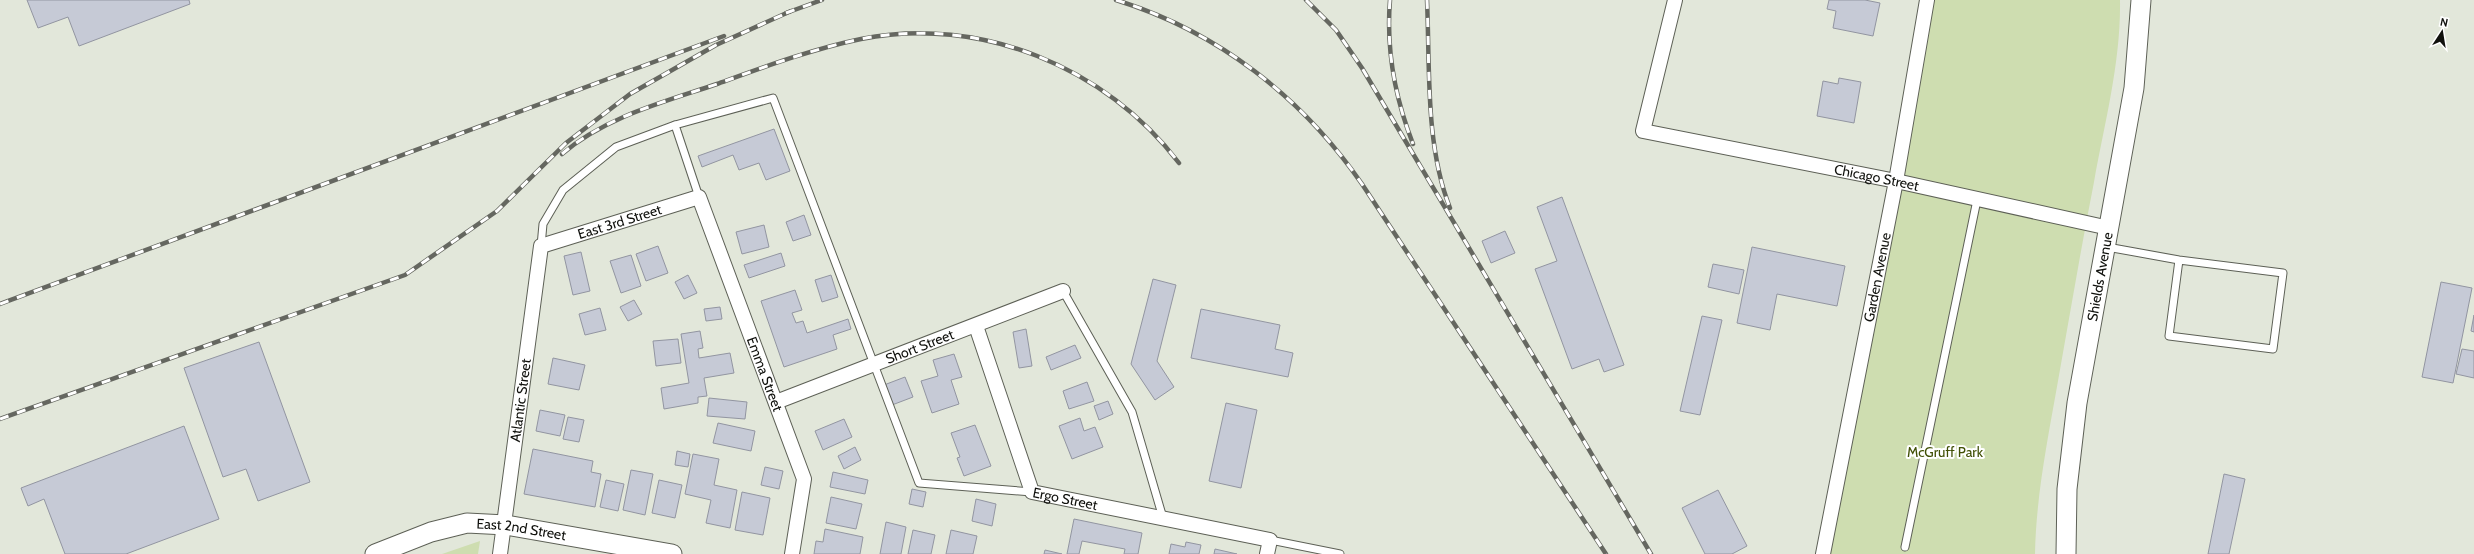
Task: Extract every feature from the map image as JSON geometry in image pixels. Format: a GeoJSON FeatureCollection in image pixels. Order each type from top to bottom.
{"type":"FeatureCollection","features":[{"type":"Feature","properties":{"kind":"main road","name":"Shields Avenue"},"geometry":{"type":"LineString","coordinates":[[2066,554],[2067,489],[2077,403],[2134,88],[2140,0]]}},
{"type":"Feature","properties":{"kind":"main road","name":"East 2nd Street"},"geometry":{"type":"LineString","coordinates":[[375,554],[431,532],[467,523],[506,525],[672,554]]}},
{"type":"Feature","properties":{"kind":"street","name":"Chicago Street"},"geometry":{"type":"LineString","coordinates":[[1675,0],[1643,131],[1896,181],[1978,200],[2107,237]]}},
{"type":"Feature","properties":{"kind":"street","name":"Garden Avenue"},"geometry":{"type":"LineString","coordinates":[[1823,554],[1896,181],[1927,0]]}},
{"type":"Feature","properties":{"kind":"street","name":"East 3rd Street"},"geometry":{"type":"LineString","coordinates":[[541,246],[698,197]]}},
{"type":"Feature","properties":{"kind":"street","name":"Emma Street"},"geometry":{"type":"LineString","coordinates":[[698,197],[804,479],[792,554]]}},
{"type":"Feature","properties":{"kind":"street","name":"Atlantic Street"},"geometry":{"type":"LineString","coordinates":[[500,554],[506,525],[541,246]]}},
{"type":"Feature","properties":{"kind":"street","name":"Short Street"},"geometry":{"type":"LineString","coordinates":[[776,402],[873,366],[1063,291]]}},
{"type":"Feature","properties":{"kind":"street","name":"Ergo Street"},"geometry":{"type":"LineString","coordinates":[[976,326],[1032,492],[1270,540]]}},
{"type":"Feature","properties":{"kind":"street"},"geometry":{"type":"LineString","coordinates":[[1267,554],[1270,540]]}},
{"type":"Feature","properties":{"kind":"lane"},"geometry":{"type":"LineString","coordinates":[[541,246],[543,224],[562,190],[616,147],[675,124],[773,98],[873,366],[919,483],[1032,492]]}},
{"type":"Feature","properties":{"kind":"lane"},"geometry":{"type":"LineString","coordinates":[[675,124],[698,197]]}},
{"type":"Feature","properties":{"kind":"lane"},"geometry":{"type":"LineString","coordinates":[[1905,547],[1978,200]]}},
{"type":"Feature","properties":{"kind":"lane"},"geometry":{"type":"LineString","coordinates":[[2107,237],[2179,260],[2282,272],[2273,349],[2169,336],[2179,260]]}},
{"type":"Feature","properties":{"kind":"lane"},"geometry":{"type":"LineString","coordinates":[[1063,291],[1132,412],[1163,518]]}},
{"type":"Feature","properties":{"kind":"lane"},"geometry":{"type":"LineString","coordinates":[[1270,540],[1340,554]]}},
{"type":"Feature","properties":{"kind":"green space","name":"McGruff Park"},"geometry":{"type":"Polygon","coordinates":[[[1933,0],[2120,0],[2120,23],[2115,69],[2047,445],[2040,489],[2035,554],[1823,554],[1933,0]]]}},
{"type":"Feature","properties":{"kind":"green space"},"geometry":{"type":"Polygon","coordinates":[[[480,541],[478,554],[442,554],[480,541]]]}},
{"type":"Feature","properties":{"kind":"building"},"geometry":{"type":"Polygon","coordinates":[[[27,0],[189,0],[190,4],[79,46],[68,17],[38,28],[27,0]]]}},
{"type":"Feature","properties":{"kind":"building"},"geometry":{"type":"Polygon","coordinates":[[[1829,0],[1865,0],[1880,3],[1873,36],[1833,28],[1836,11],[1827,9],[1829,0]]]}},
{"type":"Feature","properties":{"kind":"building"},"geometry":{"type":"Polygon","coordinates":[[[1839,78],[1861,82],[1854,123],[1817,116],[1823,81],[1838,84],[1839,78]]]}},
{"type":"Feature","properties":{"kind":"building"},"geometry":{"type":"Polygon","coordinates":[[[774,129],[790,171],[766,180],[759,163],[739,170],[733,155],[702,167],[698,156],[774,129]]]}},
{"type":"Feature","properties":{"kind":"building"},"geometry":{"type":"Polygon","coordinates":[[[1562,197],[1624,365],[1604,372],[1599,359],[1572,369],[1535,269],[1557,261],[1537,207],[1562,197]]]}},
{"type":"Feature","properties":{"kind":"building"},"geometry":{"type":"Polygon","coordinates":[[[804,215],[811,235],[793,241],[786,222],[804,215]]]}},
{"type":"Feature","properties":{"kind":"building"},"geometry":{"type":"Polygon","coordinates":[[[764,225],[769,247],[742,254],[736,232],[764,225]]]}},
{"type":"Feature","properties":{"kind":"building"},"geometry":{"type":"Polygon","coordinates":[[[1505,231],[1515,253],[1491,263],[1482,241],[1505,231]]]}},
{"type":"Feature","properties":{"kind":"building"},"geometry":{"type":"Polygon","coordinates":[[[658,246],[668,273],[646,281],[636,254],[658,246]]]}},
{"type":"Feature","properties":{"kind":"building"},"geometry":{"type":"Polygon","coordinates":[[[1752,247],[1845,266],[1837,306],[1777,294],[1770,330],[1737,323],[1752,247]]]}},
{"type":"Feature","properties":{"kind":"building"},"geometry":{"type":"Polygon","coordinates":[[[581,252],[590,291],[573,295],[564,256],[581,252]]]}},
{"type":"Feature","properties":{"kind":"building"},"geometry":{"type":"Polygon","coordinates":[[[781,253],[785,266],[749,278],[744,265],[781,253]]]}},
{"type":"Feature","properties":{"kind":"building"},"geometry":{"type":"Polygon","coordinates":[[[631,255],[641,286],[621,293],[610,261],[631,255]]]}},
{"type":"Feature","properties":{"kind":"building"},"geometry":{"type":"Polygon","coordinates":[[[1713,264],[1744,270],[1739,294],[1708,287],[1713,264]]]}},
{"type":"Feature","properties":{"kind":"building"},"geometry":{"type":"Polygon","coordinates":[[[688,275],[697,293],[684,299],[675,282],[688,275]]]}},
{"type":"Feature","properties":{"kind":"building"},"geometry":{"type":"Polygon","coordinates":[[[831,275],[838,297],[822,302],[815,280],[831,275]]]}},
{"type":"Feature","properties":{"kind":"building"},"geometry":{"type":"Polygon","coordinates":[[[1153,279],[1176,285],[1157,361],[1174,387],[1155,400],[1131,364],[1153,279]]]}},
{"type":"Feature","properties":{"kind":"building"},"geometry":{"type":"Polygon","coordinates":[[[2441,282],[2472,288],[2453,383],[2422,377],[2441,282]]]}},
{"type":"Feature","properties":{"kind":"building"},"geometry":{"type":"Polygon","coordinates":[[[795,290],[802,310],[792,313],[796,323],[803,321],[807,333],[848,319],[851,329],[833,335],[837,349],[784,367],[761,301],[795,290]]]}},
{"type":"Feature","properties":{"kind":"building"},"geometry":{"type":"Polygon","coordinates":[[[634,300],[642,314],[628,321],[620,307],[634,300]]]}},
{"type":"Feature","properties":{"kind":"building"},"geometry":{"type":"Polygon","coordinates":[[[720,307],[722,319],[706,321],[704,309],[720,307]]]}},
{"type":"Feature","properties":{"kind":"building"},"geometry":{"type":"Polygon","coordinates":[[[600,308],[606,330],[585,335],[579,314],[600,308]]]}},
{"type":"Feature","properties":{"kind":"building"},"geometry":{"type":"Polygon","coordinates":[[[1201,309],[1280,325],[1275,349],[1293,353],[1288,377],[1191,358],[1201,309]]]}},
{"type":"Feature","properties":{"kind":"building"},"geometry":{"type":"Polygon","coordinates":[[[2474,315],[2474,332],[2471,331],[2474,315]]]}},
{"type":"Feature","properties":{"kind":"building"},"geometry":{"type":"Polygon","coordinates":[[[1702,316],[1722,320],[1700,415],[1680,411],[1702,316]]]}},
{"type":"Feature","properties":{"kind":"building"},"geometry":{"type":"Polygon","coordinates":[[[1026,329],[1032,366],[1019,368],[1013,332],[1026,329]]]}},
{"type":"Feature","properties":{"kind":"building"},"geometry":{"type":"Polygon","coordinates":[[[700,331],[703,348],[698,349],[699,358],[730,353],[734,373],[704,378],[707,396],[698,397],[698,403],[664,409],[661,388],[689,383],[681,334],[700,331]]]}},
{"type":"Feature","properties":{"kind":"building"},"geometry":{"type":"Polygon","coordinates":[[[678,339],[681,363],[656,366],[653,341],[678,339]]]}},
{"type":"Feature","properties":{"kind":"building"},"geometry":{"type":"Polygon","coordinates":[[[259,342],[310,482],[258,501],[246,469],[223,477],[184,368],[259,342]]]}},
{"type":"Feature","properties":{"kind":"building"},"geometry":{"type":"Polygon","coordinates":[[[1075,345],[1081,358],[1051,370],[1046,357],[1075,345]]]}},
{"type":"Feature","properties":{"kind":"building"},"geometry":{"type":"Polygon","coordinates":[[[2462,349],[2474,351],[2474,378],[2456,374],[2462,349]]]}},
{"type":"Feature","properties":{"kind":"building"},"geometry":{"type":"Polygon","coordinates":[[[954,354],[962,377],[951,380],[959,404],[932,413],[921,381],[938,376],[933,360],[954,354]]]}},
{"type":"Feature","properties":{"kind":"building"},"geometry":{"type":"Polygon","coordinates":[[[553,358],[585,365],[579,390],[548,384],[553,358]]]}},
{"type":"Feature","properties":{"kind":"building"},"geometry":{"type":"Polygon","coordinates":[[[905,377],[913,397],[892,405],[884,385],[905,377]]]}},
{"type":"Feature","properties":{"kind":"building"},"geometry":{"type":"Polygon","coordinates":[[[1087,382],[1094,401],[1069,409],[1063,391],[1087,382]]]}},
{"type":"Feature","properties":{"kind":"building"},"geometry":{"type":"Polygon","coordinates":[[[709,398],[747,402],[745,419],[707,416],[709,398]]]}},
{"type":"Feature","properties":{"kind":"building"},"geometry":{"type":"Polygon","coordinates":[[[1108,401],[1113,414],[1099,420],[1094,406],[1108,401]]]}},
{"type":"Feature","properties":{"kind":"building"},"geometry":{"type":"Polygon","coordinates":[[[1226,403],[1257,410],[1241,488],[1209,481],[1226,403]]]}},
{"type":"Feature","properties":{"kind":"building"},"geometry":{"type":"Polygon","coordinates":[[[540,410],[565,415],[560,436],[536,431],[540,410]]]}},
{"type":"Feature","properties":{"kind":"building"},"geometry":{"type":"Polygon","coordinates":[[[568,417],[584,420],[579,442],[563,439],[568,417]]]}},
{"type":"Feature","properties":{"kind":"building"},"geometry":{"type":"Polygon","coordinates":[[[1080,418],[1084,431],[1095,427],[1103,447],[1072,459],[1059,426],[1080,418]]]}},
{"type":"Feature","properties":{"kind":"building"},"geometry":{"type":"Polygon","coordinates":[[[844,419],[852,437],[823,450],[815,431],[844,419]]]}},
{"type":"Feature","properties":{"kind":"building"},"geometry":{"type":"Polygon","coordinates":[[[718,423],[755,431],[751,451],[713,443],[718,423]]]}},
{"type":"Feature","properties":{"kind":"building"},"geometry":{"type":"Polygon","coordinates":[[[975,425],[991,466],[964,476],[957,458],[960,457],[951,433],[975,425]]]}},
{"type":"Feature","properties":{"kind":"building"},"geometry":{"type":"Polygon","coordinates":[[[184,426],[219,519],[126,554],[65,554],[44,499],[28,506],[21,488],[184,426]]]}},
{"type":"Feature","properties":{"kind":"building"},"geometry":{"type":"Polygon","coordinates":[[[855,447],[861,460],[844,469],[838,456],[855,447]]]}},
{"type":"Feature","properties":{"kind":"building"},"geometry":{"type":"Polygon","coordinates":[[[533,449],[593,461],[591,472],[601,474],[595,507],[524,494],[533,449]]]}},
{"type":"Feature","properties":{"kind":"building"},"geometry":{"type":"Polygon","coordinates":[[[677,451],[690,454],[688,467],[675,465],[677,451]]]}},
{"type":"Feature","properties":{"kind":"building"},"geometry":{"type":"Polygon","coordinates":[[[693,454],[719,459],[714,485],[737,490],[730,528],[706,523],[711,500],[685,494],[693,454]]]}},
{"type":"Feature","properties":{"kind":"building"},"geometry":{"type":"Polygon","coordinates":[[[765,467],[783,471],[779,489],[761,485],[765,467]]]}},
{"type":"Feature","properties":{"kind":"building"},"geometry":{"type":"Polygon","coordinates":[[[631,470],[653,474],[645,515],[623,510],[631,470]]]}},
{"type":"Feature","properties":{"kind":"building"},"geometry":{"type":"Polygon","coordinates":[[[833,472],[868,480],[865,494],[830,487],[833,472]]]}},
{"type":"Feature","properties":{"kind":"building"},"geometry":{"type":"Polygon","coordinates":[[[2224,474],[2245,479],[2229,554],[2208,554],[2224,474]]]}},
{"type":"Feature","properties":{"kind":"building"},"geometry":{"type":"Polygon","coordinates":[[[606,480],[624,484],[618,511],[600,507],[606,480]]]}},
{"type":"Feature","properties":{"kind":"building"},"geometry":{"type":"Polygon","coordinates":[[[659,480],[682,485],[675,518],[652,513],[659,480]]]}},
{"type":"Feature","properties":{"kind":"building"},"geometry":{"type":"Polygon","coordinates":[[[912,489],[926,492],[923,507],[909,504],[912,489]]]}},
{"type":"Feature","properties":{"kind":"building"},"geometry":{"type":"Polygon","coordinates":[[[1718,490],[1747,546],[1732,554],[1705,554],[1682,508],[1718,490]]]}},
{"type":"Feature","properties":{"kind":"building"},"geometry":{"type":"Polygon","coordinates":[[[742,492],[770,498],[763,535],[735,530],[742,492]]]}},
{"type":"Feature","properties":{"kind":"building"},"geometry":{"type":"Polygon","coordinates":[[[831,497],[862,504],[856,529],[826,523],[831,497]]]}},
{"type":"Feature","properties":{"kind":"building"},"geometry":{"type":"Polygon","coordinates":[[[976,499],[996,504],[992,526],[972,521],[976,499]]]}},
{"type":"Feature","properties":{"kind":"building"},"geometry":{"type":"Polygon","coordinates":[[[1074,519],[1142,533],[1138,554],[1124,554],[1125,549],[1082,541],[1079,554],[1067,554],[1074,519]]]}},
{"type":"Feature","properties":{"kind":"building"},"geometry":{"type":"Polygon","coordinates":[[[886,522],[906,527],[901,554],[880,554],[886,522]]]}},
{"type":"Feature","properties":{"kind":"building"},"geometry":{"type":"Polygon","coordinates":[[[825,529],[863,537],[860,554],[814,554],[816,541],[823,542],[825,529]]]}},
{"type":"Feature","properties":{"kind":"building"},"geometry":{"type":"Polygon","coordinates":[[[913,530],[935,535],[931,554],[908,554],[913,530]]]}},
{"type":"Feature","properties":{"kind":"building"},"geometry":{"type":"Polygon","coordinates":[[[951,530],[977,536],[973,554],[946,554],[951,530]]]}},
{"type":"Feature","properties":{"kind":"building"},"geometry":{"type":"Polygon","coordinates":[[[1186,542],[1201,545],[1199,554],[1169,554],[1171,544],[1185,547],[1186,542]]]}},
{"type":"Feature","properties":{"kind":"building"},"geometry":{"type":"Polygon","coordinates":[[[1215,549],[1237,554],[1214,554],[1215,549]]]}},
{"type":"Feature","properties":{"kind":"building"},"geometry":{"type":"Polygon","coordinates":[[[1045,550],[1062,554],[1044,554],[1045,550]]]}},
{"type":"Feature","properties":{"kind":"railway"},"geometry":{"type":"LineString","coordinates":[[786,13],[822,0]]}},
{"type":"Feature","properties":{"kind":"railway"},"geometry":{"type":"LineString","coordinates":[[1116,0],[1153,13],[1189,30],[1222,49],[1254,71],[1284,96],[1312,123],[1338,152],[1362,184],[1606,554]]}},
{"type":"Feature","properties":{"kind":"railway"},"geometry":{"type":"LineString","coordinates":[[1306,0],[1336,30],[1362,68],[1651,554]]}},
{"type":"Feature","properties":{"kind":"railway"},"geometry":{"type":"LineString","coordinates":[[1390,0],[1389,37],[1393,73],[1401,109],[1413,144]]}},
{"type":"Feature","properties":{"kind":"railway"},"geometry":{"type":"LineString","coordinates":[[1427,0],[1430,106],[1436,158],[1442,184],[1450,208]]}},
{"type":"Feature","properties":{"kind":"railway"},"geometry":{"type":"LineString","coordinates":[[0,419],[405,275],[497,211],[566,143],[630,94],[716,45],[791,11]]}},
{"type":"Feature","properties":{"kind":"railway"},"geometry":{"type":"LineString","coordinates":[[562,154],[597,130],[616,120],[656,104],[824,48],[861,39],[906,34],[951,35],[995,42],[1037,56],[1078,75],[1115,100],[1149,129],[1179,163]]}},
{"type":"Feature","properties":{"kind":"railway"},"geometry":{"type":"LineString","coordinates":[[0,304],[724,36]]}}]}
